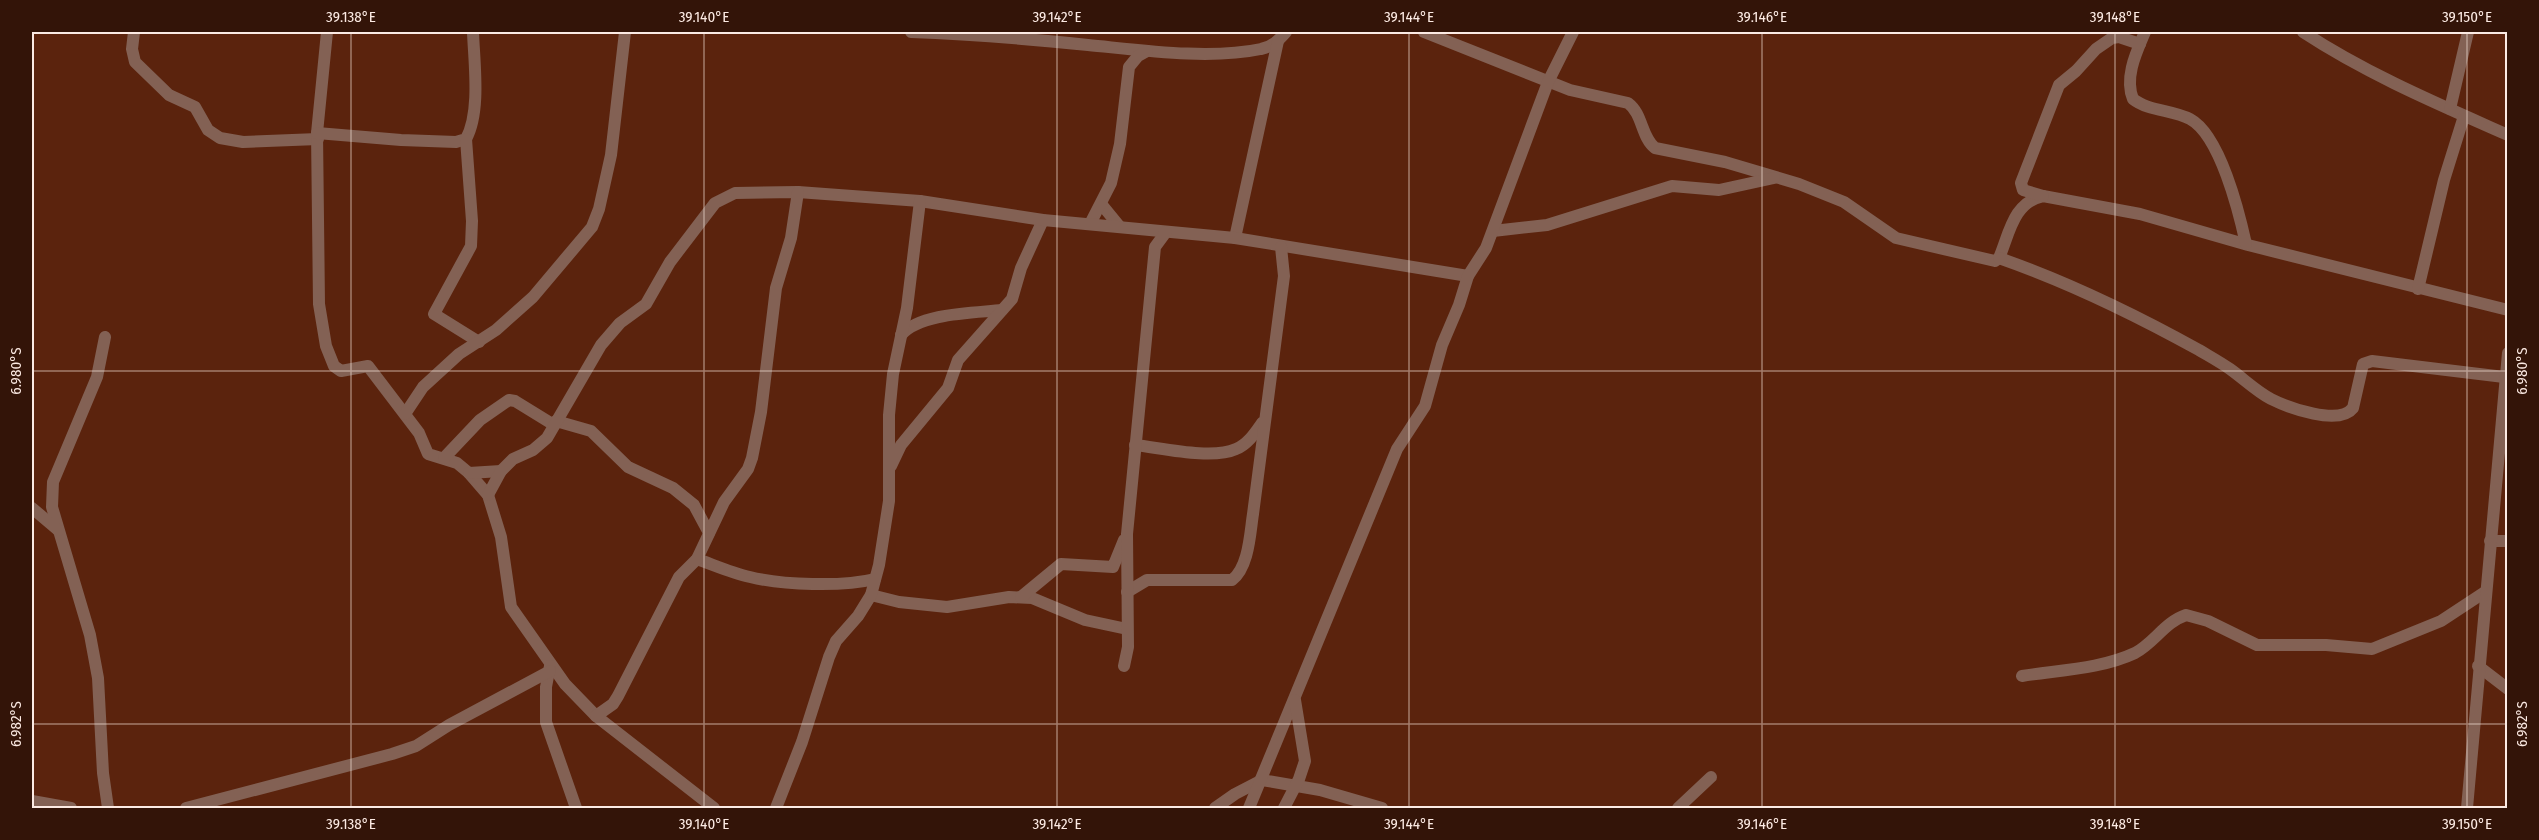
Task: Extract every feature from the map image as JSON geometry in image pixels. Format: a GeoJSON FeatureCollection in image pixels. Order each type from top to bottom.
{"type":"FeatureCollection","features":[{"type":"Feature","properties":{"kind":"street"},"geometry":{"type":"LineString","coordinates":[[134,32],[132,49],[135,62],[169,95],[195,107],[208,130],[220,138],[243,142],[318,136],[456,142],[466,139]]}},
{"type":"Feature","properties":{"kind":"street"},"geometry":{"type":"LineString","coordinates":[[327,32],[318,136],[319,304],[327,346],[334,366],[338,370],[368,366],[419,433],[428,454],[457,464],[469,473],[488,495],[501,537],[511,607],[550,668],[596,716],[714,808]]}},
{"type":"Feature","properties":{"kind":"street"},"geometry":{"type":"LineString","coordinates":[[473,32],[474,96],[471,124],[466,139],[472,221],[471,246],[434,314],[479,342]]}},
{"type":"Feature","properties":{"kind":"street"},"geometry":{"type":"LineString","coordinates":[[405,414],[423,387],[459,354],[496,330],[533,297],[592,227],[596,219],[611,155],[625,32]]}},
{"type":"Feature","properties":{"kind":"street"},"geometry":{"type":"LineString","coordinates":[[911,32],[987,34],[1147,51],[1232,53],[1263,49],[1282,36]]}},
{"type":"Feature","properties":{"kind":"street"},"geometry":{"type":"LineString","coordinates":[[1424,32],[1570,90],[1628,103],[1634,108],[1648,140],[1655,148],[1700,156],[1775,178],[1844,202],[1896,238],[1991,261],[1998,258],[2066,283],[2210,357],[2271,399],[2319,414],[2341,416],[2353,408],[2363,364],[2372,361],[2504,377]]}},
{"type":"Feature","properties":{"kind":"street"},"geometry":{"type":"LineString","coordinates":[[1249,808],[1397,449],[1425,406],[1442,345],[1459,305],[1468,276],[1486,248],[1548,82],[1573,32]]}},
{"type":"Feature","properties":{"kind":"street"},"geometry":{"type":"LineString","coordinates":[[2145,32],[2132,67],[2131,93],[2133,99],[2189,118],[2204,131],[2226,175],[2246,244]]}},
{"type":"Feature","properties":{"kind":"street"},"geometry":{"type":"LineString","coordinates":[[2303,32],[2335,53],[2508,135]]}},
{"type":"Feature","properties":{"kind":"street"},"geometry":{"type":"LineString","coordinates":[[2450,109],[2468,32]]}},
{"type":"Feature","properties":{"kind":"street"},"geometry":{"type":"LineString","coordinates":[[1235,238],[1282,36]]}},
{"type":"Feature","properties":{"kind":"street"},"geometry":{"type":"LineString","coordinates":[[2140,44],[2119,37],[2112,38],[2059,85],[2021,183],[2023,190],[2043,196],[2140,214],[2418,289],[2508,310]]}},
{"type":"Feature","properties":{"kind":"street"},"geometry":{"type":"LineString","coordinates":[[1090,224],[1102,205],[1111,183],[1120,144],[1129,67],[1138,56],[1147,51]]}},
{"type":"Feature","properties":{"kind":"street"},"geometry":{"type":"LineString","coordinates":[[2418,289],[2444,180],[2464,116]]}},
{"type":"Feature","properties":{"kind":"street"},"geometry":{"type":"LineString","coordinates":[[1493,231],[1547,225],[1672,186],[1719,190],[1775,178]]}},
{"type":"Feature","properties":{"kind":"street"},"geometry":{"type":"LineString","coordinates":[[488,495],[501,471],[513,459],[534,450],[547,438],[601,345],[620,323],[646,304],[670,262],[716,203],[735,193],[798,192],[920,201],[1043,220],[1235,238],[1468,276]]}},
{"type":"Feature","properties":{"kind":"street"},"geometry":{"type":"LineString","coordinates":[[608,726],[613,704],[679,577],[697,559],[724,502],[748,469],[756,445],[776,288],[791,238],[798,192]]}},
{"type":"Feature","properties":{"kind":"street"},"geometry":{"type":"LineString","coordinates":[[1998,258],[2007,234],[2021,208],[2043,196]]}},
{"type":"Feature","properties":{"kind":"street"},"geometry":{"type":"LineString","coordinates":[[776,808],[802,742],[836,641],[858,616],[871,595],[875,579],[889,501],[889,416],[900,336],[907,308],[920,201]]}},
{"type":"Feature","properties":{"kind":"street"},"geometry":{"type":"LineString","coordinates":[[1102,205],[1120,227]]}},
{"type":"Feature","properties":{"kind":"street"},"geometry":{"type":"LineString","coordinates":[[890,467],[901,446],[948,388],[958,360],[1012,299],[1021,268],[1043,220]]}},
{"type":"Feature","properties":{"kind":"street"},"geometry":{"type":"LineString","coordinates":[[1146,230],[1155,247]]}},
{"type":"Feature","properties":{"kind":"street"},"geometry":{"type":"LineString","coordinates":[[1124,666],[1128,647],[1127,534],[1135,445],[1155,247],[1166,232]]}},
{"type":"Feature","properties":{"kind":"street"},"geometry":{"type":"LineString","coordinates":[[1127,592],[1147,580],[1227,581],[1236,577],[1247,551],[1284,276],[1281,247]]}},
{"type":"Feature","properties":{"kind":"street"},"geometry":{"type":"LineString","coordinates":[[900,336],[907,328],[925,320],[1002,310]]}},
{"type":"Feature","properties":{"kind":"street"},"geometry":{"type":"LineString","coordinates":[[105,338],[98,377],[53,482],[52,507],[90,635],[98,678],[103,773],[108,808]]}},
{"type":"Feature","properties":{"kind":"street"},"geometry":{"type":"LineString","coordinates":[[2467,808],[2504,377],[2508,353]]}},
{"type":"Feature","properties":{"kind":"street"},"geometry":{"type":"LineString","coordinates":[[444,458],[480,420],[509,400],[516,401],[555,423],[591,431],[628,467],[673,488],[694,505],[709,534]]}},
{"type":"Feature","properties":{"kind":"street"},"geometry":{"type":"LineString","coordinates":[[1135,445],[1213,453],[1226,452],[1245,444],[1264,419]]}},
{"type":"Feature","properties":{"kind":"street"},"geometry":{"type":"LineString","coordinates":[[469,473],[501,471]]}},
{"type":"Feature","properties":{"kind":"street"},"geometry":{"type":"LineString","coordinates":[[32,508],[60,531]]}},
{"type":"Feature","properties":{"kind":"street"},"geometry":{"type":"LineString","coordinates":[[1021,597],[1061,564],[1113,567],[1127,534]]}},
{"type":"Feature","properties":{"kind":"street"},"geometry":{"type":"LineString","coordinates":[[2490,541],[2508,542]]}},
{"type":"Feature","properties":{"kind":"street"},"geometry":{"type":"LineString","coordinates":[[697,559],[735,573],[768,580],[839,584],[875,579]]}},
{"type":"Feature","properties":{"kind":"street"},"geometry":{"type":"LineString","coordinates":[[2022,676],[2097,665],[2137,652],[2172,621],[2186,615],[2208,621],[2257,645],[2326,645],[2372,649],[2440,621],[2485,592]]}},
{"type":"Feature","properties":{"kind":"street"},"geometry":{"type":"LineString","coordinates":[[871,595],[899,602],[947,607],[1021,597],[1041,600],[1085,620],[1127,629]]}},
{"type":"Feature","properties":{"kind":"street"},"geometry":{"type":"LineString","coordinates":[[2478,666],[2508,689]]}},
{"type":"Feature","properties":{"kind":"street"},"geometry":{"type":"LineString","coordinates":[[186,808],[416,746],[550,668]]}},
{"type":"Feature","properties":{"kind":"street"},"geometry":{"type":"LineString","coordinates":[[550,668],[545,702],[546,723],[576,808]]}},
{"type":"Feature","properties":{"kind":"street"},"geometry":{"type":"LineString","coordinates":[[1284,808],[1305,761],[1295,698]]}},
{"type":"Feature","properties":{"kind":"street"},"geometry":{"type":"LineString","coordinates":[[596,716],[613,704]]}},
{"type":"Feature","properties":{"kind":"street"},"geometry":{"type":"LineString","coordinates":[[1678,808],[1711,777]]}},
{"type":"Feature","properties":{"kind":"street"},"geometry":{"type":"LineString","coordinates":[[1215,808],[1262,780],[1296,784],[1363,806],[1382,808]]}},
{"type":"Feature","properties":{"kind":"street"},"geometry":{"type":"LineString","coordinates":[[32,801],[71,808]]}}]}
